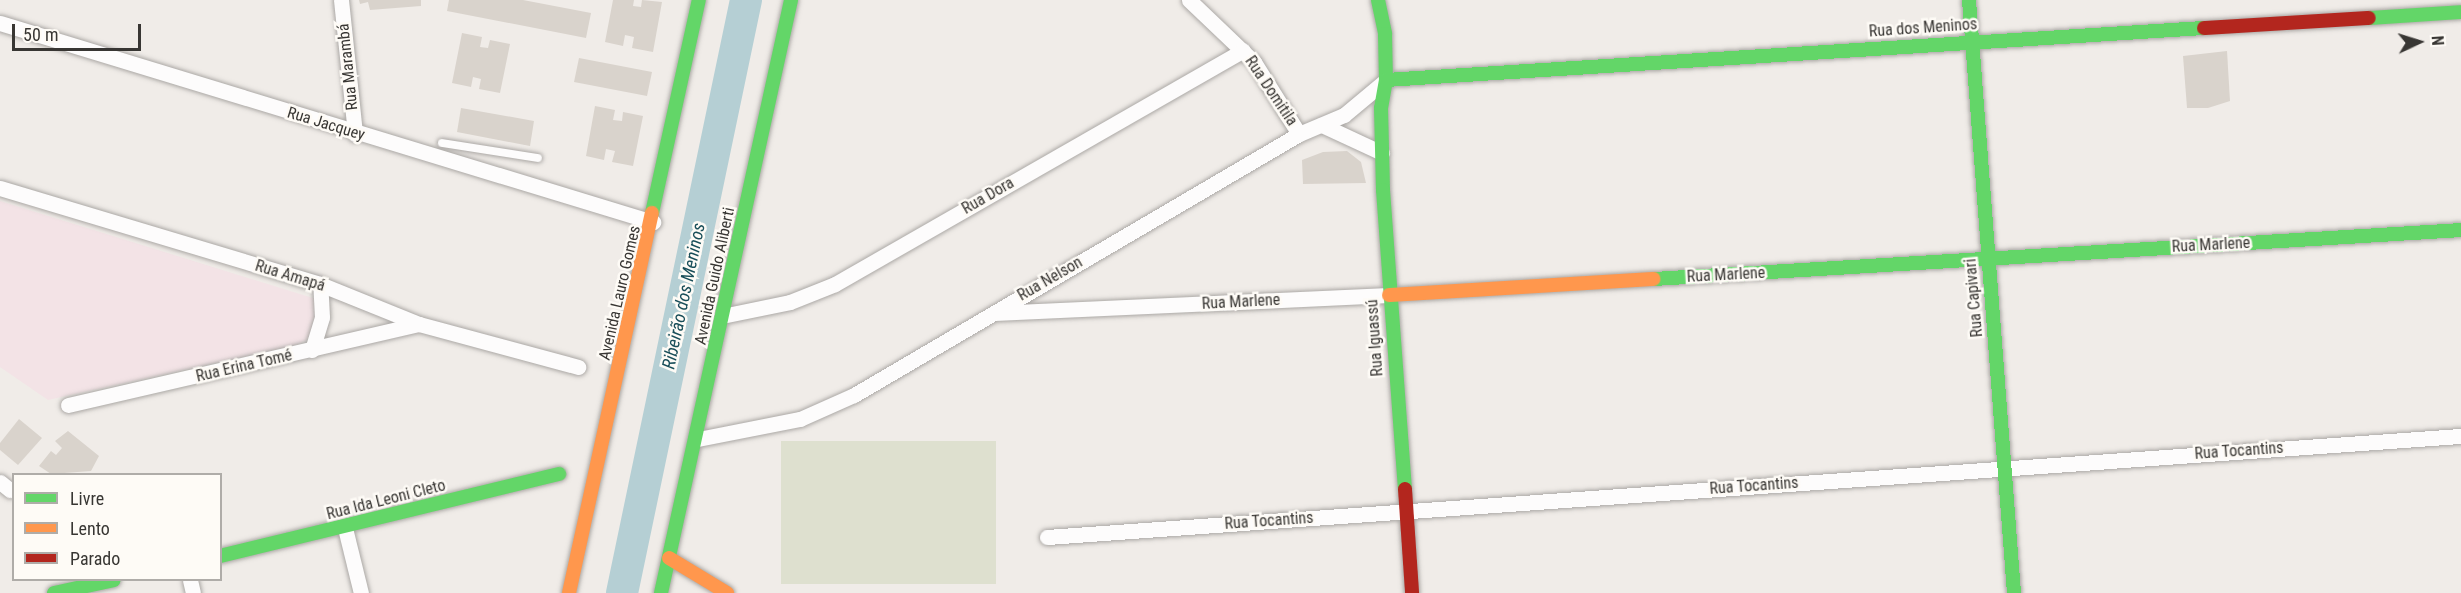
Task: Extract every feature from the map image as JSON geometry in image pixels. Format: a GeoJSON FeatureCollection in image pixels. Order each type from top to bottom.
{"type":"FeatureCollection","features":[{"type":"Feature","properties":{"kind":"street","name":"Rua Marambá"},"geometry":{"type":"LineString","coordinates":[[341,0],[355,134]]}},
{"type":"Feature","properties":{"kind":"street","name":"Avenida Lauro Gomes"},"geometry":{"type":"LineString","coordinates":[[569,593],[653,222],[699,0]]}},
{"type":"Feature","properties":{"kind":"street","name":"Avenida Guido Aliberti"},"geometry":{"type":"LineString","coordinates":[[669,558],[698,438],[722,316],[791,0]]}},
{"type":"Feature","properties":{"kind":"street","name":"Rua Domitila"},"geometry":{"type":"LineString","coordinates":[[1190,0],[1243,50],[1265,77],[1299,134]]}},
{"type":"Feature","properties":{"kind":"street","name":"Rua Iguassú"},"geometry":{"type":"LineString","coordinates":[[1377,0],[1385,34],[1386,80],[1381,108],[1382,153],[1389,295],[1412,593]]}},
{"type":"Feature","properties":{"kind":"street","name":"Rua Capivari"},"geometry":{"type":"LineString","coordinates":[[1969,0],[1986,258],[2006,467],[2014,593]]}},
{"type":"Feature","properties":{"kind":"street","name":"Rua dos Meninos"},"geometry":{"type":"LineString","coordinates":[[1386,80],[1972,41],[2461,12]]}},
{"type":"Feature","properties":{"kind":"street","name":"Rua Jacquey"},"geometry":{"type":"LineString","coordinates":[[0,23],[355,134],[653,222]]}},
{"type":"Feature","properties":{"kind":"street","name":"Rua Dora"},"geometry":{"type":"LineString","coordinates":[[722,316],[790,302],[835,284],[1243,50]]}},
{"type":"Feature","properties":{"kind":"street","name":"Rua Nelson"},"geometry":{"type":"LineString","coordinates":[[698,438],[765,427],[823,410],[1299,134],[1356,107],[1386,80]]}},
{"type":"Feature","properties":{"kind":"street"},"geometry":{"type":"LineString","coordinates":[[1322,125],[1382,153]]}},
{"type":"Feature","properties":{"kind":"street","name":"Rua Amapá"},"geometry":{"type":"LineString","coordinates":[[0,188],[320,284],[419,324],[578,367]]}},
{"type":"Feature","properties":{"kind":"street","name":"Rua Marlene"},"geometry":{"type":"LineString","coordinates":[[991,313],[1389,295],[2461,230]]}},
{"type":"Feature","properties":{"kind":"street"},"geometry":{"type":"LineString","coordinates":[[312,350],[322,317],[320,284]]}},
{"type":"Feature","properties":{"kind":"street","name":"Rua Erina Tomé"},"geometry":{"type":"LineString","coordinates":[[68,405],[419,324]]}},
{"type":"Feature","properties":{"kind":"street","name":"Rua Tocantins"},"geometry":{"type":"LineString","coordinates":[[1047,537],[2461,436]]}},
{"type":"Feature","properties":{"kind":"street","name":"Rua Ida Leoni Cleto"},"geometry":{"type":"LineString","coordinates":[[222,556],[345,528],[559,474]]}},
{"type":"Feature","properties":{"kind":"street"},"geometry":{"type":"LineString","coordinates":[[345,528],[361,593]]}},
{"type":"Feature","properties":{"kind":"street"},"geometry":{"type":"LineString","coordinates":[[661,593],[669,558],[727,593]]}},
{"type":"Feature","properties":{"kind":"street"},"geometry":{"type":"LineString","coordinates":[[54,593],[105,581]]}},
{"type":"Feature","properties":{"kind":"lane"},"geometry":{"type":"LineString","coordinates":[[442,143],[538,158]]}},
{"type":"Feature","properties":{"kind":"shaded area"},"geometry":{"type":"Polygon","coordinates":[[[0,201],[316,299],[313,331],[305,341],[292,346],[48,400],[0,367],[0,201]]]}},
{"type":"Feature","properties":{"kind":"green space"},"geometry":{"type":"Polygon","coordinates":[[[781,441],[996,441],[996,584],[781,584],[781,441]]]}},
{"type":"Feature","properties":{"kind":"building"},"geometry":{"type":"Polygon","coordinates":[[[359,0],[421,0],[421,6],[370,10],[368,2],[360,4],[359,0]]]}},
{"type":"Feature","properties":{"kind":"building"},"geometry":{"type":"Polygon","coordinates":[[[449,0],[523,0],[591,13],[586,38],[447,11],[449,0]]]}},
{"type":"Feature","properties":{"kind":"building"},"geometry":{"type":"Polygon","coordinates":[[[613,0],[634,0],[633,6],[641,7],[642,0],[662,2],[653,52],[632,48],[634,37],[625,35],[623,46],[605,42],[613,0]]]}},
{"type":"Feature","properties":{"kind":"building"},"geometry":{"type":"Polygon","coordinates":[[[462,33],[482,37],[480,47],[488,48],[490,40],[510,44],[500,93],[479,89],[481,79],[473,77],[471,87],[452,83],[462,33]]]}},
{"type":"Feature","properties":{"kind":"building"},"geometry":{"type":"Polygon","coordinates":[[[2227,51],[2230,101],[2208,108],[2187,108],[2183,56],[2227,51]]]}},
{"type":"Feature","properties":{"kind":"building"},"geometry":{"type":"Polygon","coordinates":[[[579,58],[652,72],[647,96],[574,82],[579,58]]]}},
{"type":"Feature","properties":{"kind":"building"},"geometry":{"type":"Polygon","coordinates":[[[595,106],[615,110],[613,120],[622,121],[623,112],[643,116],[633,166],[612,162],[615,151],[606,149],[604,160],[586,156],[595,106]]]}},
{"type":"Feature","properties":{"kind":"building"},"geometry":{"type":"Polygon","coordinates":[[[461,108],[534,121],[530,146],[457,132],[461,108]]]}},
{"type":"Feature","properties":{"kind":"building"},"geometry":{"type":"Polygon","coordinates":[[[1347,151],[1361,162],[1366,183],[1303,184],[1302,160],[1323,152],[1347,151]]]}},
{"type":"Feature","properties":{"kind":"building"},"geometry":{"type":"Polygon","coordinates":[[[19,419],[42,438],[18,465],[0,450],[0,443],[19,419]]]}},
{"type":"Feature","properties":{"kind":"building"},"geometry":{"type":"Polygon","coordinates":[[[68,431],[99,456],[91,471],[50,473],[39,466],[51,451],[56,455],[62,448],[55,441],[68,431]]]}},
{"type":"Feature","properties":{"kind":"waterway","name":"Ribeirão dos Meninos"},"geometry":{"type":"LineString","coordinates":[[622,593],[746,0]]}},
{"type":"Feature","properties":{"kind":"traffic: fast"},"geometry":{"type":"LineString","coordinates":[[652,213],[699,0]]}},
{"type":"Feature","properties":{"kind":"traffic: fast"},"geometry":{"type":"LineString","coordinates":[[661,593],[791,0]]}},
{"type":"Feature","properties":{"kind":"traffic: fast"},"geometry":{"type":"LineString","coordinates":[[1378,0],[1385,34],[1386,80],[1381,108],[1383,190],[1405,489]]}},
{"type":"Feature","properties":{"kind":"traffic: fast"},"geometry":{"type":"LineString","coordinates":[[1969,0],[2014,593]]}},
{"type":"Feature","properties":{"kind":"traffic: fast"},"geometry":{"type":"LineString","coordinates":[[2369,18],[2461,12]]}},
{"type":"Feature","properties":{"kind":"traffic: fast"},"geometry":{"type":"LineString","coordinates":[[1386,80],[2204,28]]}},
{"type":"Feature","properties":{"kind":"traffic: fast"},"geometry":{"type":"LineString","coordinates":[[1654,279],[2461,230]]}},
{"type":"Feature","properties":{"kind":"traffic: fast"},"geometry":{"type":"LineString","coordinates":[[222,556],[559,474]]}},
{"type":"Feature","properties":{"kind":"traffic: fast"},"geometry":{"type":"LineString","coordinates":[[54,593],[109,581]]}},
{"type":"Feature","properties":{"kind":"traffic: slow"},"geometry":{"type":"LineString","coordinates":[[569,593],[652,213]]}},
{"type":"Feature","properties":{"kind":"traffic: slow"},"geometry":{"type":"LineString","coordinates":[[1389,295],[1654,279]]}},
{"type":"Feature","properties":{"kind":"traffic: slow"},"geometry":{"type":"LineString","coordinates":[[669,558],[727,593]]}},
{"type":"Feature","properties":{"kind":"traffic: jam"},"geometry":{"type":"LineString","coordinates":[[2204,28],[2369,18]]}},
{"type":"Feature","properties":{"kind":"traffic: jam"},"geometry":{"type":"LineString","coordinates":[[1405,489],[1412,593]]}}]}
